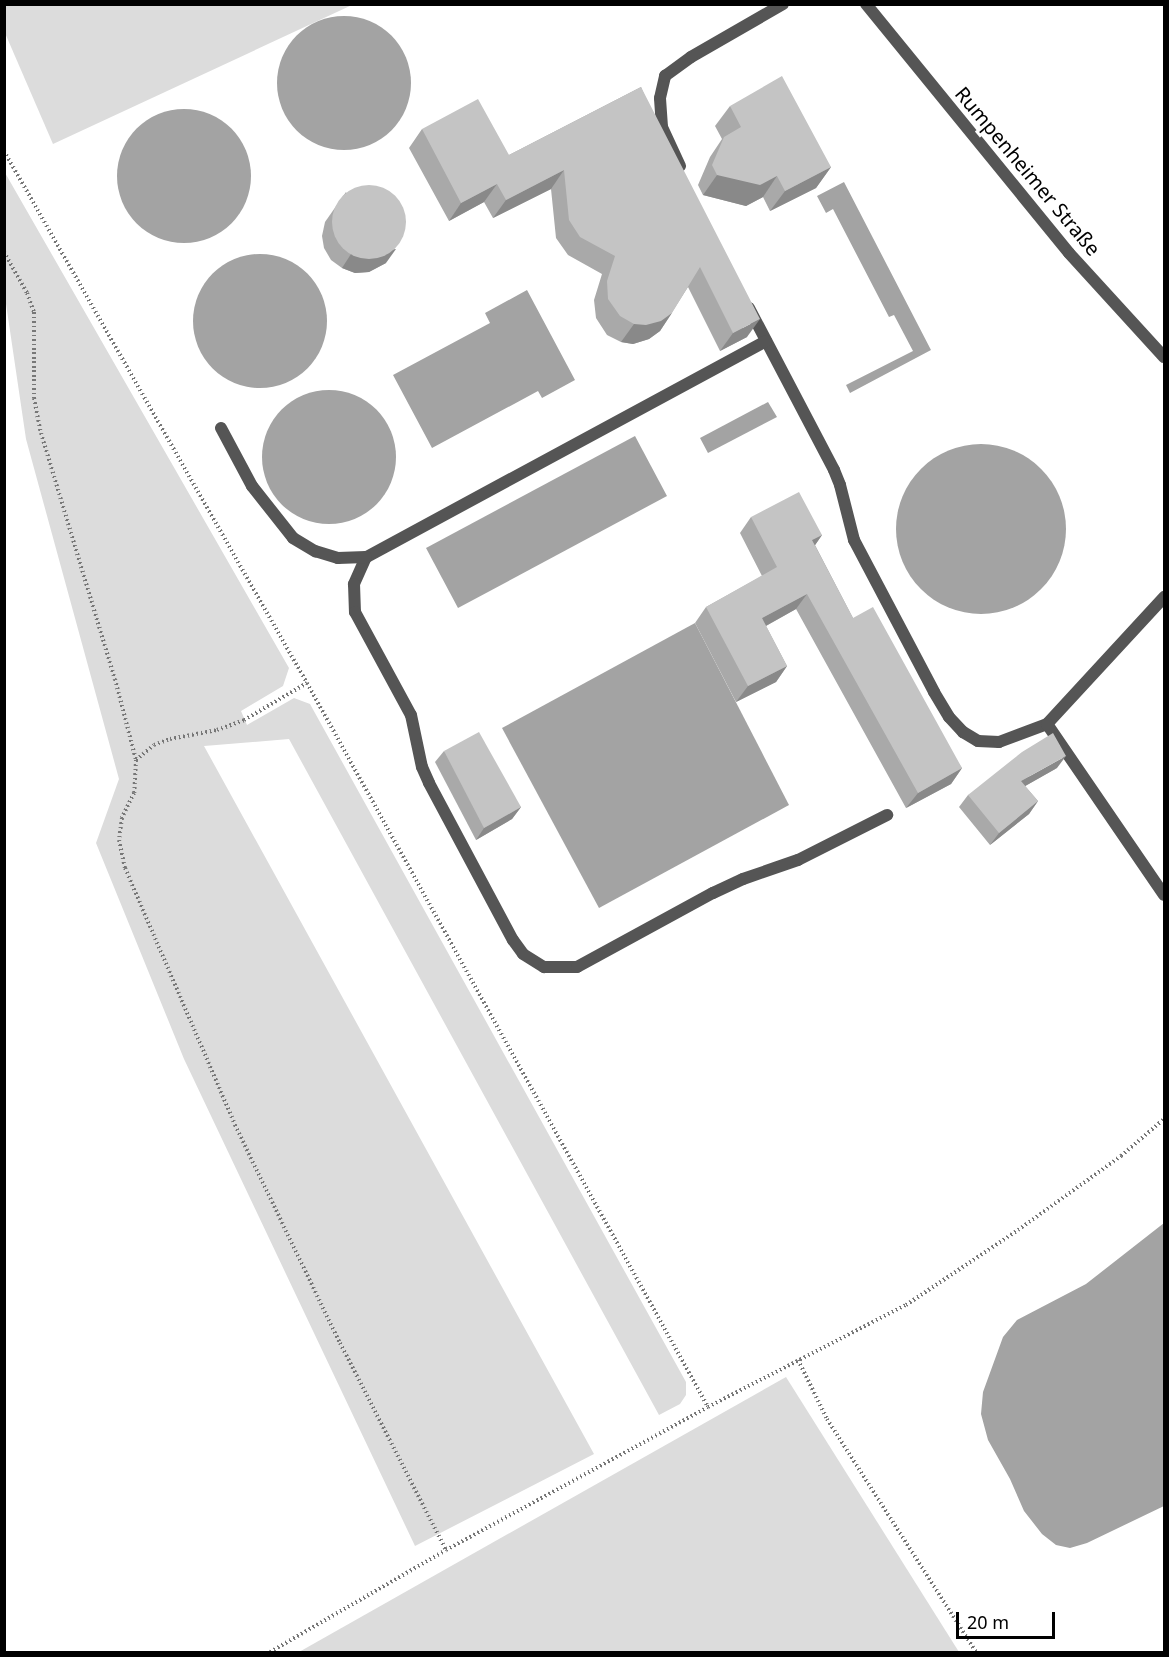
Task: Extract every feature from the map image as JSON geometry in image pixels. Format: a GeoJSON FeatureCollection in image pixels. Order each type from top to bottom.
{"type":"FeatureCollection","features":[{"type":"Feature","properties":{"kind":"street"},"geometry":{"type":"LineString","coordinates":[[687,181],[662,127],[660,98],[665,76],[691,57],[783,4]]}},
{"type":"Feature","properties":{"kind":"street","name":"Rumpenheimer Straße"},"geometry":{"type":"LineString","coordinates":[[866,4],[1069,252],[1164,357]]}},
{"type":"Feature","properties":{"kind":"street"},"geometry":{"type":"LineString","coordinates":[[744,299],[834,470],[854,540],[949,717],[963,732],[978,741],[999,742],[1047,724],[1164,597]]}},
{"type":"Feature","properties":{"kind":"street"},"geometry":{"type":"LineString","coordinates":[[221,428],[252,486],[293,538],[315,551],[338,558],[366,557],[766,341]]}},
{"type":"Feature","properties":{"kind":"street"},"geometry":{"type":"LineString","coordinates":[[366,557],[354,584],[355,612],[411,715],[422,767],[429,783],[513,940],[533,962],[544,967],[577,967],[713,893],[742,879],[798,860],[887,815]]}},
{"type":"Feature","properties":{"kind":"street"},"geometry":{"type":"LineString","coordinates":[[1047,724],[1164,895]]}},
{"type":"Feature","properties":{"kind":"path"},"geometry":{"type":"LineString","coordinates":[[4,151],[308,683],[708,1407]]}},
{"type":"Feature","properties":{"kind":"path"},"geometry":{"type":"LineString","coordinates":[[4,252],[34,312],[34,398],[41,433],[115,679],[136,760],[134,792],[122,818],[119,840],[125,868],[235,1125],[340,1343],[446,1550]]}},
{"type":"Feature","properties":{"kind":"path"},"geometry":{"type":"LineString","coordinates":[[136,760],[154,745],[170,739],[217,730],[244,720],[308,683]]}},
{"type":"Feature","properties":{"kind":"path"},"geometry":{"type":"LineString","coordinates":[[270,1653],[446,1550],[708,1407],[906,1305],[1018,1230],[1120,1156],[1164,1119]]}},
{"type":"Feature","properties":{"kind":"path"},"geometry":{"type":"LineString","coordinates":[[798,1360],[827,1419],[976,1653]]}},
{"type":"Feature","properties":{"kind":"shaded area"},"geometry":{"type":"Polygon","coordinates":[[[4,5],[352,5],[53,144],[5,33],[4,5]]]}},
{"type":"Feature","properties":{"kind":"shaded area"},"geometry":{"type":"Polygon","coordinates":[[[344,16],[370,21],[391,36],[406,57],[411,83],[406,109],[391,130],[370,145],[344,150],[318,145],[297,130],[282,109],[277,83],[282,57],[297,36],[318,21],[344,16]]]}},
{"type":"Feature","properties":{"kind":"shaded area"},"geometry":{"type":"Polygon","coordinates":[[[184,109],[210,114],[231,129],[246,150],[251,176],[246,202],[231,223],[210,238],[184,243],[158,238],[137,223],[122,202],[117,176],[122,150],[137,129],[158,114],[184,109]]]}},
{"type":"Feature","properties":{"kind":"shaded area"},"geometry":{"type":"Polygon","coordinates":[[[4,171],[289,668],[283,686],[241,711],[247,725],[294,698],[310,704],[686,1382],[686,1395],[680,1404],[659,1415],[289,739],[204,746],[594,1454],[415,1546],[184,1059],[96,843],[119,779],[26,439],[5,297],[4,171]]]}},
{"type":"Feature","properties":{"kind":"shaded area"},"geometry":{"type":"Polygon","coordinates":[[[844,182],[931,350],[850,393],[846,385],[913,351],[894,315],[889,317],[833,209],[826,213],[817,196],[844,182]]]}},
{"type":"Feature","properties":{"kind":"shaded area"},"geometry":{"type":"Polygon","coordinates":[[[260,254],[286,259],[307,274],[322,295],[327,321],[322,347],[307,368],[286,383],[260,388],[234,383],[213,368],[198,347],[193,321],[198,295],[213,274],[234,259],[260,254]]]}},
{"type":"Feature","properties":{"kind":"shaded area"},"geometry":{"type":"Polygon","coordinates":[[[527,290],[575,380],[542,398],[538,391],[432,448],[393,375],[490,323],[485,313],[527,290]]]}},
{"type":"Feature","properties":{"kind":"shaded area"},"geometry":{"type":"Polygon","coordinates":[[[329,390],[355,395],[376,410],[391,431],[396,457],[391,483],[376,504],[355,519],[329,524],[303,519],[282,504],[267,483],[262,457],[267,431],[282,410],[303,395],[329,390]]]}},
{"type":"Feature","properties":{"kind":"shaded area"},"geometry":{"type":"Polygon","coordinates":[[[768,402],[777,417],[708,453],[700,438],[768,402]]]}},
{"type":"Feature","properties":{"kind":"shaded area"},"geometry":{"type":"Polygon","coordinates":[[[635,436],[667,496],[458,608],[426,548],[635,436]]]}},
{"type":"Feature","properties":{"kind":"shaded area"},"geometry":{"type":"Polygon","coordinates":[[[981,444],[998,445],[1014,450],[1041,469],[1060,496],[1065,512],[1065,546],[1060,562],[1041,589],[1014,608],[998,613],[981,614],[964,613],[948,608],[921,589],[902,562],[897,546],[896,529],[897,512],[902,496],[921,469],[948,450],[964,445],[981,444]]]}},
{"type":"Feature","properties":{"kind":"shaded area"},"geometry":{"type":"Polygon","coordinates":[[[695,623],[789,805],[599,908],[502,728],[695,623]]]}},
{"type":"Feature","properties":{"kind":"shaded area"},"geometry":{"type":"Polygon","coordinates":[[[1164,1223],[1164,1506],[1087,1543],[1070,1548],[1056,1545],[1042,1534],[1024,1511],[1010,1479],[988,1440],[981,1414],[983,1392],[1003,1337],[1017,1320],[1086,1284],[1164,1223]]]}},
{"type":"Feature","properties":{"kind":"shaded area"},"geometry":{"type":"Polygon","coordinates":[[[786,1377],[959,1652],[299,1652],[786,1377]]]}},
{"type":"Feature","properties":{"kind":"building"},"geometry":{"type":"Polygon","coordinates":[[[782,76],[831,167],[785,191],[777,176],[760,185],[717,175],[712,165],[724,137],[741,127],[730,106],[782,76]]]}},
{"type":"Feature","properties":{"kind":"building"},"geometry":{"type":"Polygon","coordinates":[[[641,87],[760,319],[733,333],[700,267],[672,313],[661,321],[646,325],[634,324],[620,316],[608,299],[607,281],[615,256],[580,237],[569,220],[564,170],[506,200],[497,184],[461,203],[422,129],[478,99],[509,155],[641,87]]]}},
{"type":"Feature","properties":{"kind":"building"},"geometry":{"type":"Polygon","coordinates":[[[369,185],[390,191],[400,201],[406,222],[400,243],[390,253],[369,259],[348,253],[338,243],[332,222],[338,201],[348,191],[369,185]]]}},
{"type":"Feature","properties":{"kind":"building"},"geometry":{"type":"Polygon","coordinates":[[[799,492],[822,535],[812,540],[853,618],[873,607],[962,768],[918,793],[807,594],[762,618],[787,666],[748,686],[706,607],[777,567],[751,517],[799,492]]]}},
{"type":"Feature","properties":{"kind":"building"},"geometry":{"type":"Polygon","coordinates":[[[479,732],[521,807],[484,828],[444,751],[479,732]]]}},
{"type":"Feature","properties":{"kind":"building"},"geometry":{"type":"Polygon","coordinates":[[[1053,733],[1066,756],[1021,781],[1038,801],[999,833],[968,795],[1022,752],[1053,733]]]}}]}
